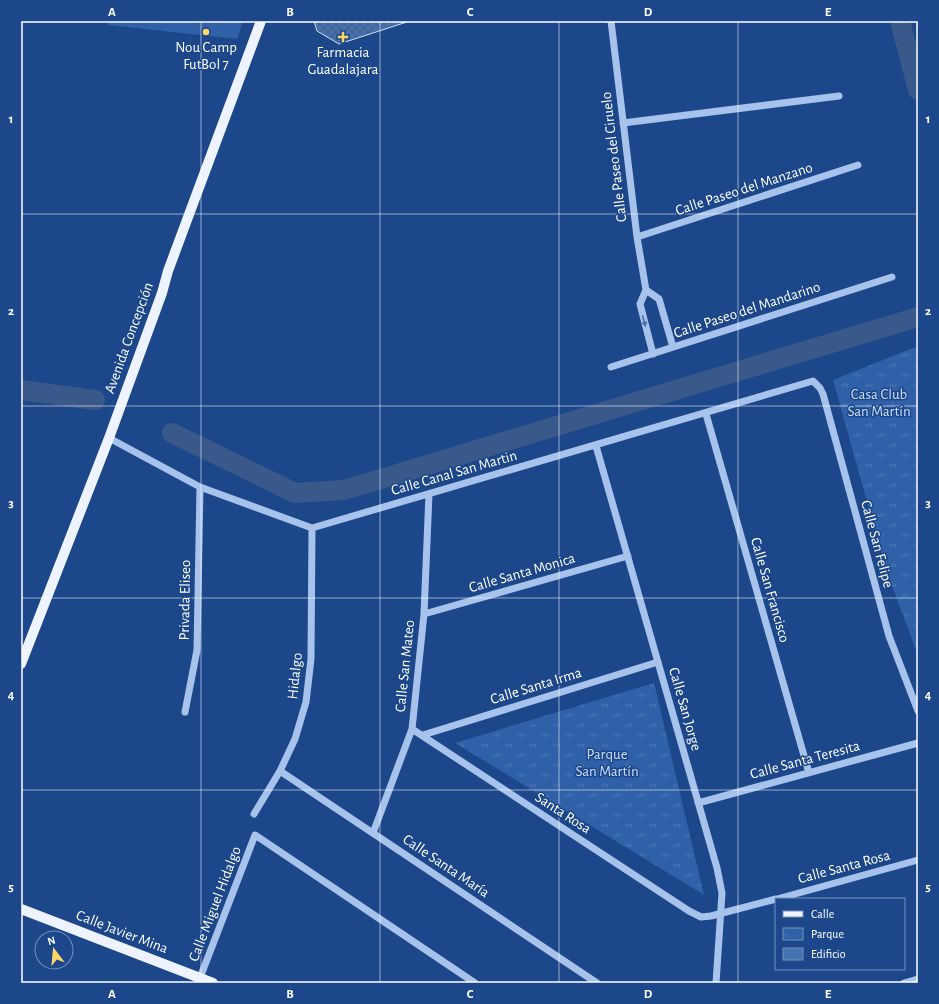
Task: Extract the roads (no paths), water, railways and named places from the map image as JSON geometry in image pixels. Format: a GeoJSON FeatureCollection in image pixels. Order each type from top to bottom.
{"type":"FeatureCollection","features":[{"type":"Feature","properties":{"kind":"main road","name":"Avenida Concepción"},"geometry":{"type":"LineString","coordinates":[[21,664],[109,438],[162,293],[168,271],[261,21]]}},
{"type":"Feature","properties":{"kind":"main road","name":"Calle Javier Mina"},"geometry":{"type":"LineString","coordinates":[[21,909],[199,981],[213,983]]}},
{"type":"Feature","properties":{"kind":"street","name":"Calle Paseo del Ciruelo"},"geometry":{"type":"LineString","coordinates":[[611,21],[637,237],[646,290],[640,304],[653,354]]}},
{"type":"Feature","properties":{"kind":"street"},"geometry":{"type":"LineString","coordinates":[[623,123],[839,96]]}},
{"type":"Feature","properties":{"kind":"street","name":"Calle Paseo del Manzano"},"geometry":{"type":"LineString","coordinates":[[637,237],[858,165]]}},
{"type":"Feature","properties":{"kind":"street","name":"Calle Paseo del Mandarino"},"geometry":{"type":"LineString","coordinates":[[611,367],[892,277]]}},
{"type":"Feature","properties":{"kind":"street"},"geometry":{"type":"LineString","coordinates":[[646,290],[659,299],[673,347]]}},
{"type":"Feature","properties":{"kind":"street","name":"Calle Canal San Martin"},"geometry":{"type":"LineString","coordinates":[[312,528],[706,414],[809,382],[816,383]]}},
{"type":"Feature","properties":{"kind":"street","name":"Calle San Felipe"},"geometry":{"type":"LineString","coordinates":[[816,383],[823,394],[889,636],[918,711]]}},
{"type":"Feature","properties":{"kind":"street","name":"Calle San Francisco"},"geometry":{"type":"LineString","coordinates":[[706,414],[809,773]]}},
{"type":"Feature","properties":{"kind":"street"},"geometry":{"type":"LineString","coordinates":[[109,438],[200,487],[312,528]]}},
{"type":"Feature","properties":{"kind":"street","name":"Calle San Jorge"},"geometry":{"type":"LineString","coordinates":[[596,446],[718,874],[722,893],[722,914],[716,983]]}},
{"type":"Feature","properties":{"kind":"street","name":"Privada Eliseo"},"geometry":{"type":"LineString","coordinates":[[185,712],[198,650],[200,487]]}},
{"type":"Feature","properties":{"kind":"street","name":"Calle San Mateo"},"geometry":{"type":"LineString","coordinates":[[373,833],[412,729],[424,614],[429,494]]}},
{"type":"Feature","properties":{"kind":"street","name":"Hidalgo"},"geometry":{"type":"LineString","coordinates":[[254,814],[280,771],[295,739],[306,702],[310,659],[312,528]]}},
{"type":"Feature","properties":{"kind":"street","name":"Calle Santa Monica"},"geometry":{"type":"LineString","coordinates":[[424,614],[628,556]]}},
{"type":"Feature","properties":{"kind":"street","name":"Calle Santa Irma"},"geometry":{"type":"LineString","coordinates":[[423,735],[658,662]]}},
{"type":"Feature","properties":{"kind":"street","name":"Santa Rosa"},"geometry":{"type":"LineString","coordinates":[[412,729],[688,911],[701,917]]}},
{"type":"Feature","properties":{"kind":"street","name":"Calle Santa Teresita"},"geometry":{"type":"LineString","coordinates":[[698,803],[918,743]]}},
{"type":"Feature","properties":{"kind":"street","name":"Calle Santa María"},"geometry":{"type":"LineString","coordinates":[[280,771],[597,983]]}},
{"type":"Feature","properties":{"kind":"street","name":"Calle Miguel Hidalgo"},"geometry":{"type":"LineString","coordinates":[[199,981],[255,834],[475,983]]}},
{"type":"Feature","properties":{"kind":"street","name":"Calle Santa Rosa"},"geometry":{"type":"LineString","coordinates":[[780,898],[918,860]]}},
{"type":"Feature","properties":{"kind":"street","name":"Calle Santa Rosa"},"geometry":{"type":"LineString","coordinates":[[701,917],[722,914],[775,899]]}},
{"type":"Feature","properties":{"kind":"street"},"geometry":{"type":"LineString","coordinates":[[904,983],[918,979]]}},
{"type":"Feature","properties":{"kind":"waterway"},"geometry":{"type":"LineString","coordinates":[[900,21],[918,90]]}},
{"type":"Feature","properties":{"kind":"waterway"},"geometry":{"type":"LineString","coordinates":[[172,433],[295,493],[344,490],[918,317]]}},
{"type":"Feature","properties":{"kind":"waterway"},"geometry":{"type":"LineString","coordinates":[[21,390],[95,400]]}},
{"type":"Feature","properties":{"kind":"place","name":"Nou Camp FutBol 7"},"geometry":{"type":"Point","coordinates":[206,32]}},
{"type":"Feature","properties":{"kind":"place","name":"Farmacia Guadalajara"},"geometry":{"type":"Point","coordinates":[343,37]}},
{"type":"Feature","properties":{"kind":"park label","name":"Casa Club San Martín"},"geometry":{"type":"Point","coordinates":[879,402]}},
{"type":"Feature","properties":{"kind":"park label","name":"Parque San Martín"},"geometry":{"type":"Point","coordinates":[607,762]}}]}
